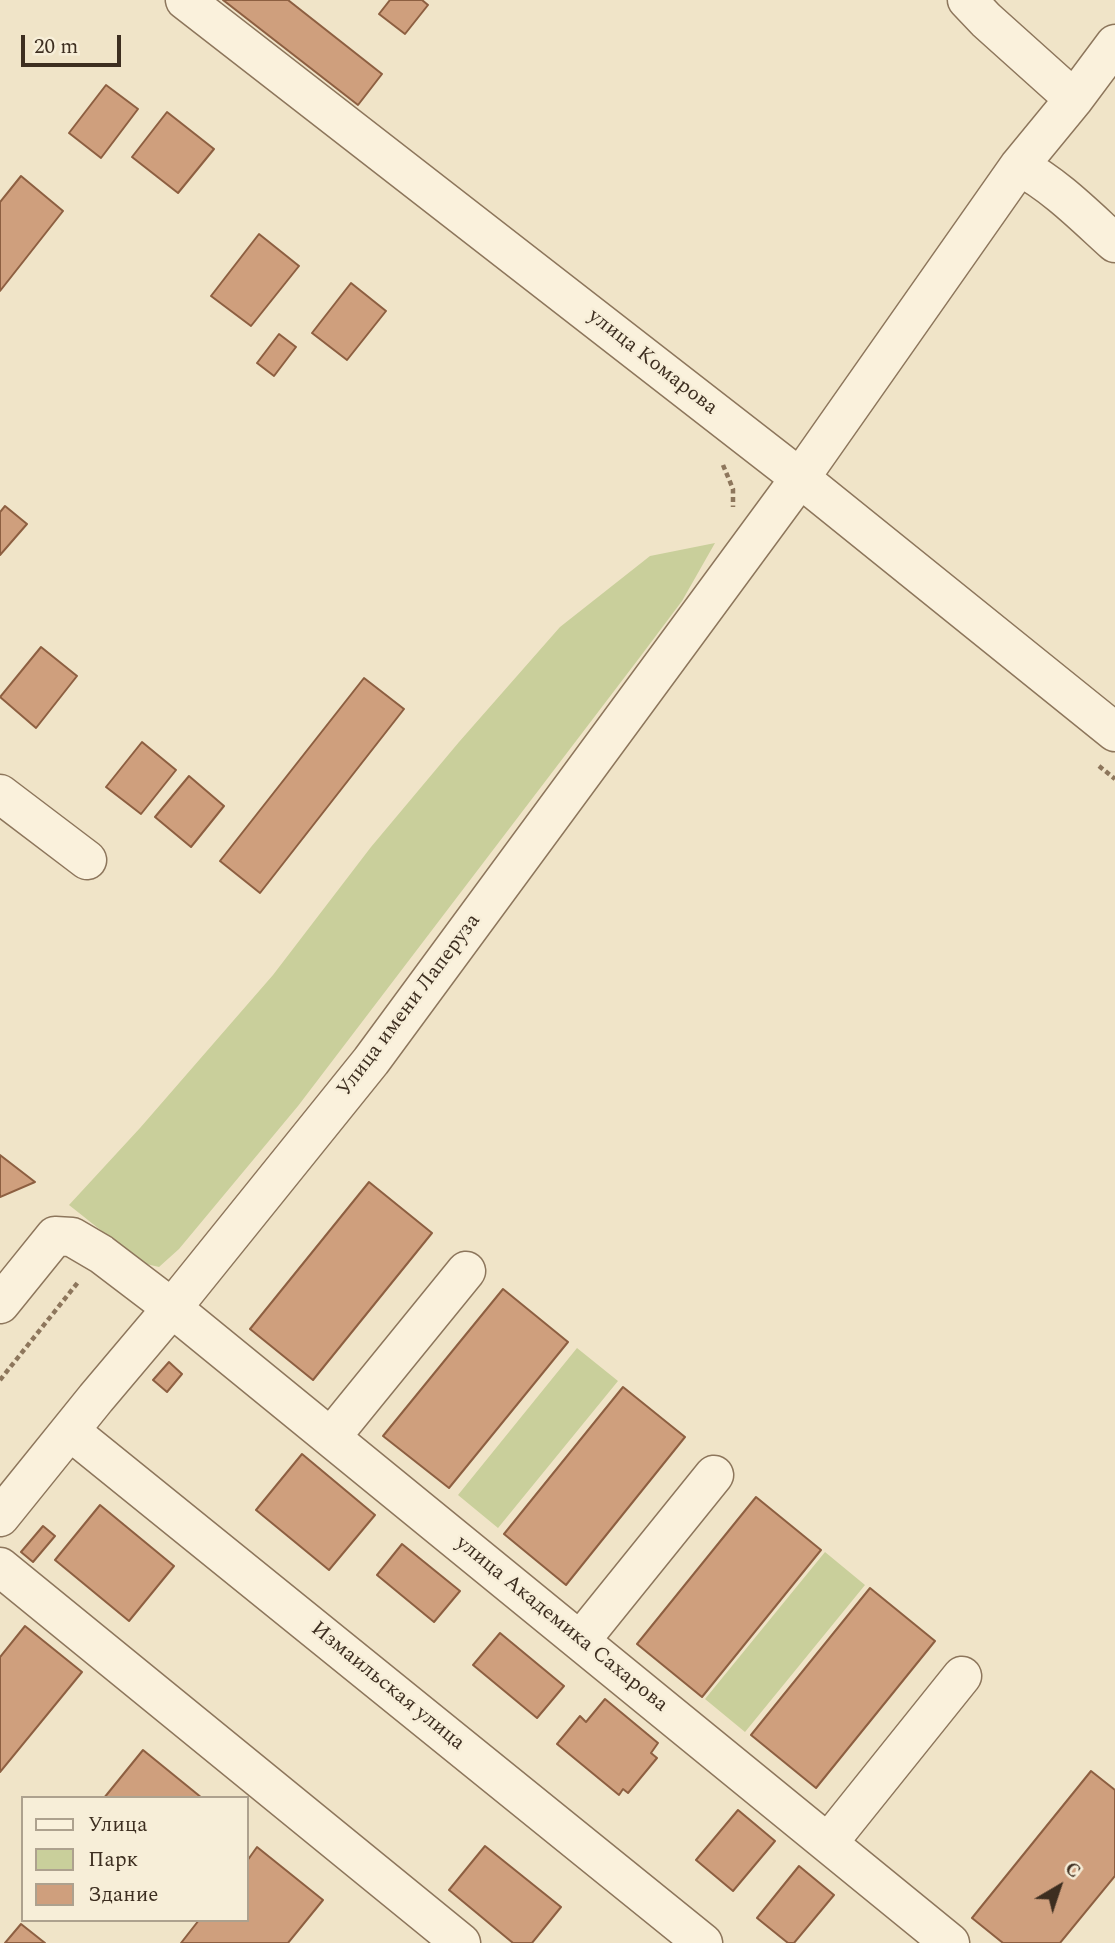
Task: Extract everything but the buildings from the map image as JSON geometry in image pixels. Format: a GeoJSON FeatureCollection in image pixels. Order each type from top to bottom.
{"type":"FeatureCollection","features":[{"type":"Feature","properties":{"kind":"street","name":"улица Комарова"},"geometry":{"type":"LineString","coordinates":[[185,0],[800,478],[1115,732]]}},
{"type":"Feature","properties":{"kind":"street"},"geometry":{"type":"LineString","coordinates":[[967,0],[1074,99]]}},
{"type":"Feature","properties":{"kind":"street","name":"Улица имени Лаперуза"},"geometry":{"type":"LineString","coordinates":[[0,1517],[173,1308],[371,1061],[800,478],[1019,166],[1115,44]]}},
{"type":"Feature","properties":{"kind":"street"},"geometry":{"type":"LineString","coordinates":[[1019,166],[1067,198],[1115,243]]}},
{"type":"Feature","properties":{"kind":"street"},"geometry":{"type":"LineString","coordinates":[[0,794],[87,860]]}},
{"type":"Feature","properties":{"kind":"street","name":"улица Академика Сахарова"},"geometry":{"type":"LineString","coordinates":[[0,1304],[55,1236],[72,1237],[101,1254],[173,1308],[950,1943]]}},
{"type":"Feature","properties":{"kind":"street"},"geometry":{"type":"LineString","coordinates":[[331,1437],[466,1271]]}},
{"type":"Feature","properties":{"kind":"street","name":"Измаильская улица"},"geometry":{"type":"LineString","coordinates":[[70,1431],[703,1943]]}},
{"type":"Feature","properties":{"kind":"street"},"geometry":{"type":"LineString","coordinates":[[580,1640],[714,1475]]}},
{"type":"Feature","properties":{"kind":"street"},"geometry":{"type":"LineString","coordinates":[[0,1567],[461,1943]]}},
{"type":"Feature","properties":{"kind":"street"},"geometry":{"type":"LineString","coordinates":[[828,1843],[962,1676]]}},
{"type":"Feature","properties":{"kind":"path"},"geometry":{"type":"LineString","coordinates":[[719,458],[733,489],[732,514]]}},
{"type":"Feature","properties":{"kind":"path"},"geometry":{"type":"LineString","coordinates":[[0,1380],[80,1280]]}},
{"type":"Feature","properties":{"kind":"green space"},"geometry":{"type":"Polygon","coordinates":[[[715,543],[682,601],[640,657],[298,1106],[179,1249],[159,1267],[142,1263],[69,1205],[273,975],[371,847],[560,627],[650,556],[715,543]]]}},
{"type":"Feature","properties":{"kind":"green space"},"geometry":{"type":"Polygon","coordinates":[[[577,1348],[618,1381],[498,1528],[458,1495],[577,1348]]]}},
{"type":"Feature","properties":{"kind":"green space"},"geometry":{"type":"Polygon","coordinates":[[[825,1552],[865,1585],[745,1732],[705,1699],[825,1552]]]}}]}
